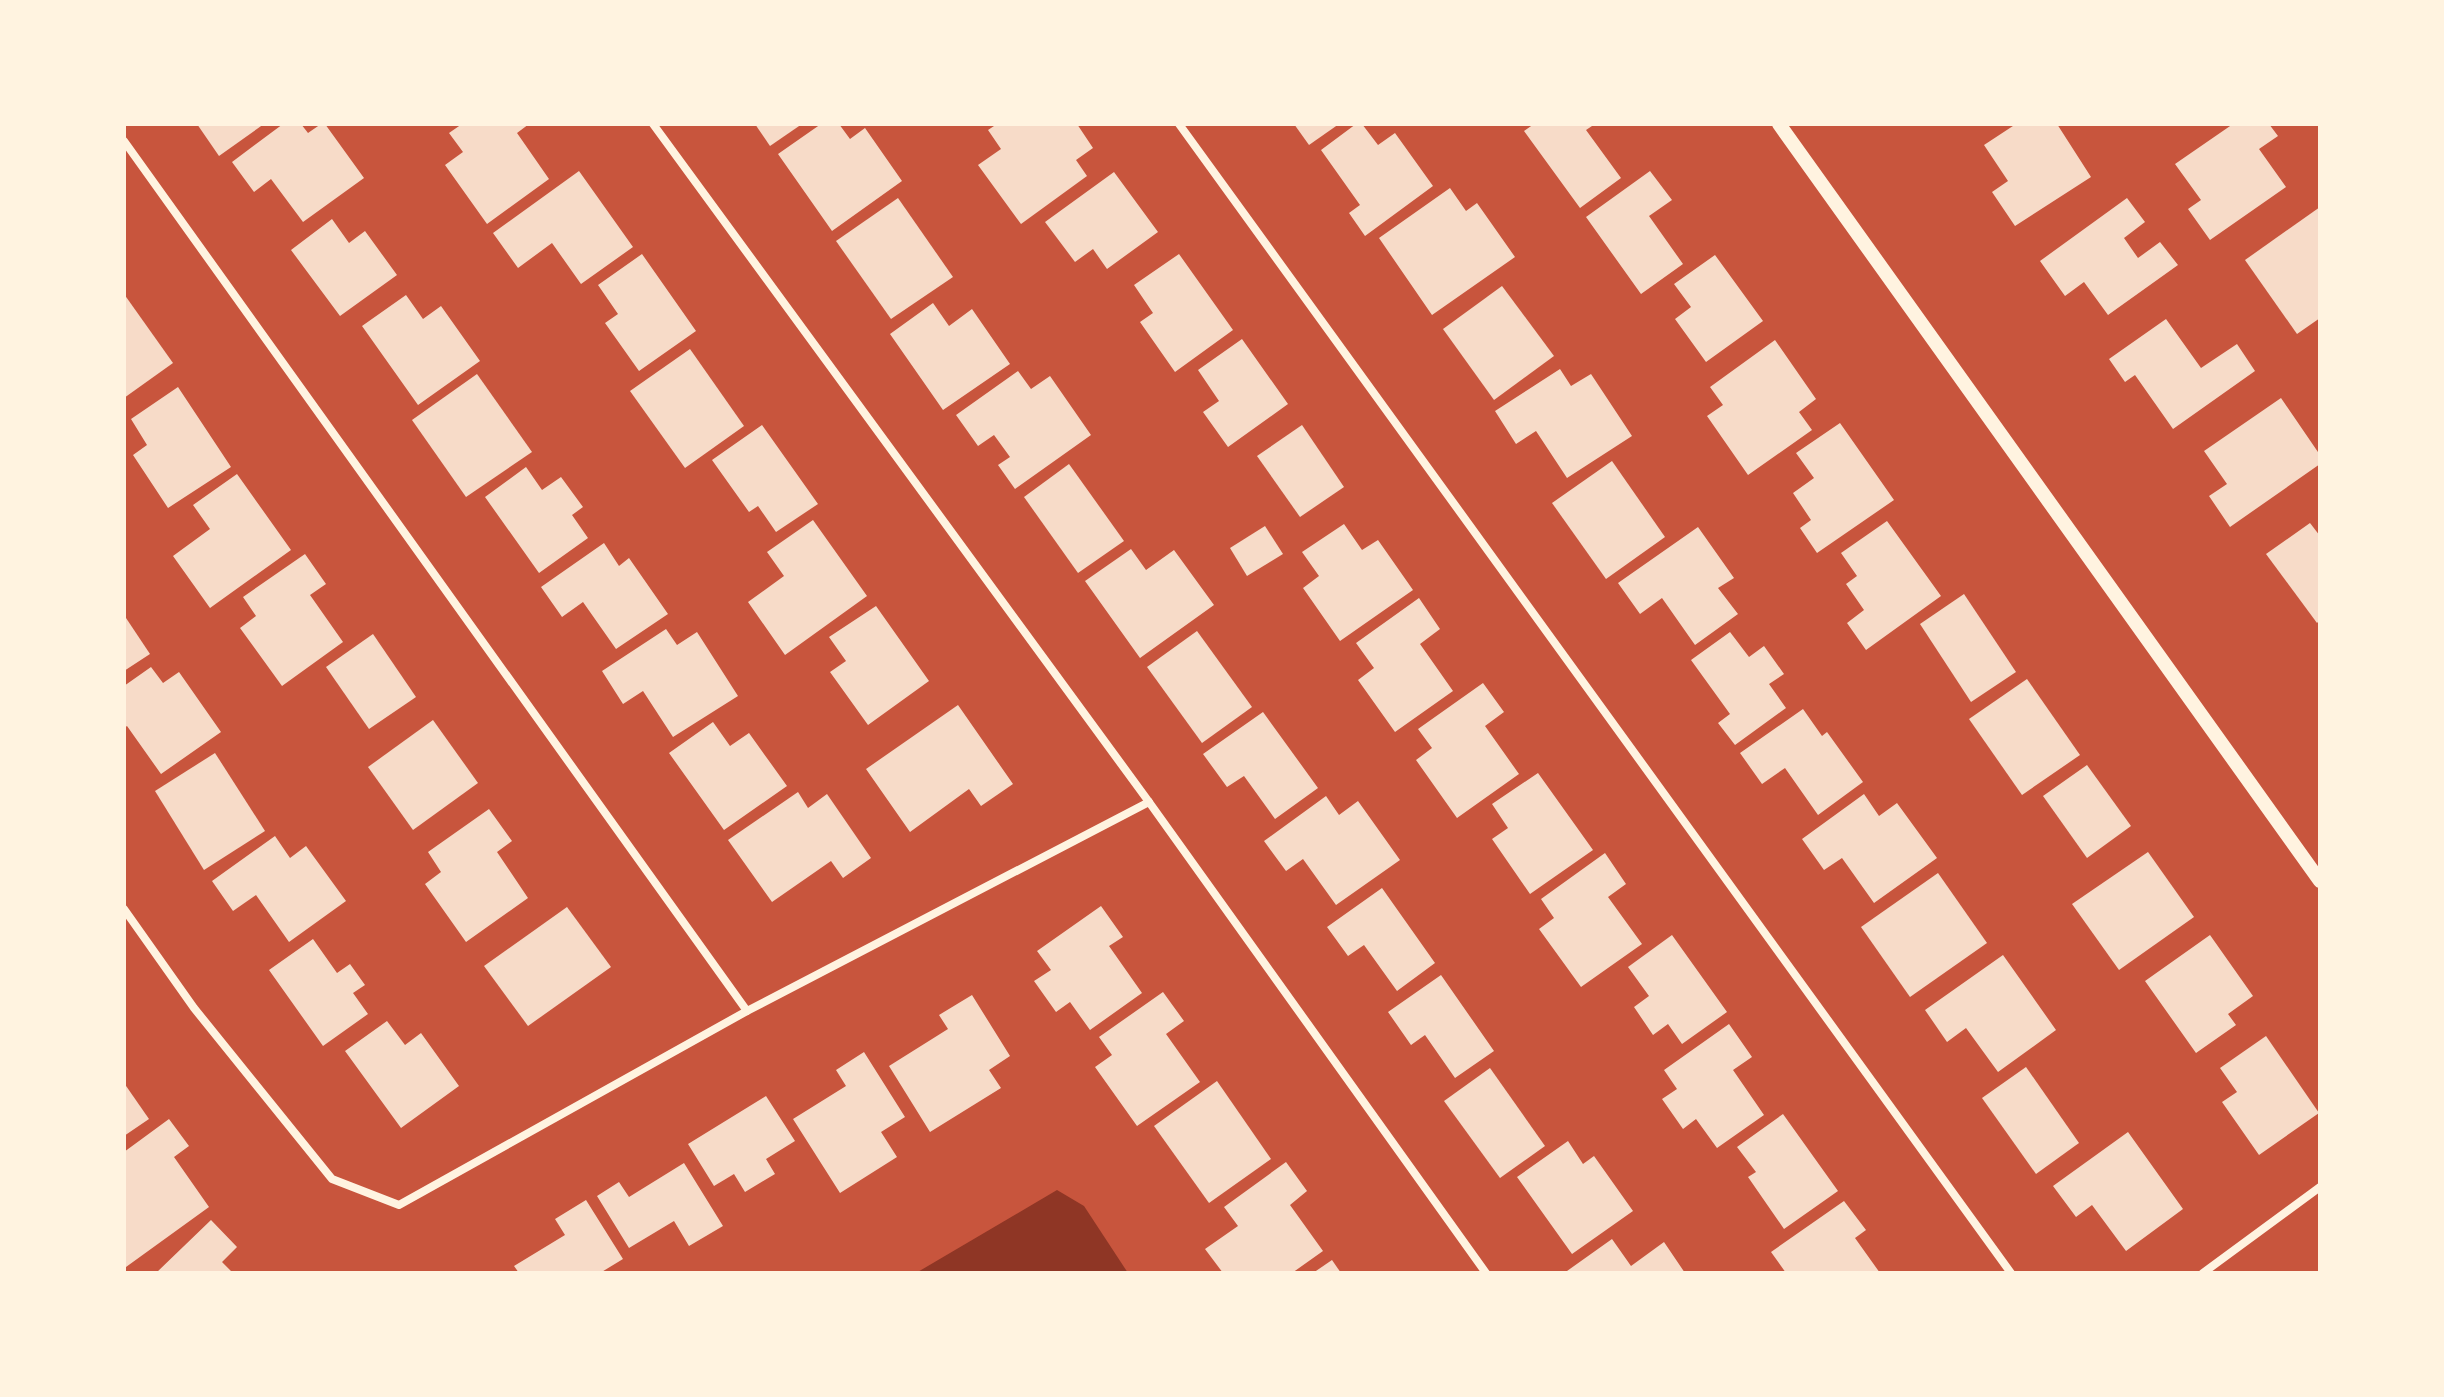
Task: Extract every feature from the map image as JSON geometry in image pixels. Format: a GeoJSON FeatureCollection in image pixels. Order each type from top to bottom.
{"type":"FeatureCollection","features":[{"type":"Feature","properties":{"kind":"street"},"geometry":{"type":"LineString","coordinates":[[653,124],[1149,802],[1486,1273]]}},
{"type":"Feature","properties":{"kind":"street"},"geometry":{"type":"LineString","coordinates":[[1179,124],[2011,1273]]}},
{"type":"Feature","properties":{"kind":"street"},"geometry":{"type":"LineString","coordinates":[[1779,124],[2320,881]]}},
{"type":"Feature","properties":{"kind":"street"},"geometry":{"type":"LineString","coordinates":[[124,141],[747,1011]]}},
{"type":"Feature","properties":{"kind":"street"},"geometry":{"type":"LineString","coordinates":[[124,909],[194,1008],[332,1179],[399,1205],[747,1011],[1149,802]]}},
{"type":"Feature","properties":{"kind":"street"},"geometry":{"type":"LineString","coordinates":[[2203,1273],[2320,1187]]}},
{"type":"Feature","properties":{"kind":"shaded area"},"geometry":{"type":"Polygon","coordinates":[[[1057,1190],[1084,1206],[1128,1273],[916,1273],[1057,1190]]]}},
{"type":"Feature","properties":{"kind":"building"},"geometry":{"type":"Polygon","coordinates":[[[197,124],[264,124],[219,156],[197,124]]]}},
{"type":"Feature","properties":{"kind":"building"},"geometry":{"type":"Polygon","coordinates":[[[283,124],[301,124],[308,133],[325,124],[364,178],[303,222],[271,179],[254,192],[232,162],[283,124]]]}},
{"type":"Feature","properties":{"kind":"building"},"geometry":{"type":"Polygon","coordinates":[[[462,124],[529,124],[517,133],[549,179],[487,224],[445,165],[463,152],[449,133],[462,124]]]}},
{"type":"Feature","properties":{"kind":"building"},"geometry":{"type":"Polygon","coordinates":[[[755,124],[802,124],[770,146],[755,124]]]}},
{"type":"Feature","properties":{"kind":"building"},"geometry":{"type":"Polygon","coordinates":[[[821,124],[839,124],[850,139],[865,128],[902,181],[832,231],[778,154],[821,124]]]}},
{"type":"Feature","properties":{"kind":"building"},"geometry":{"type":"Polygon","coordinates":[[[997,124],[1077,124],[1093,148],[1076,160],[1087,176],[1021,224],[978,165],[1001,149],[988,130],[997,124]]]}},
{"type":"Feature","properties":{"kind":"building"},"geometry":{"type":"Polygon","coordinates":[[[1294,124],[1339,124],[1309,145],[1294,124]]]}},
{"type":"Feature","properties":{"kind":"building"},"geometry":{"type":"Polygon","coordinates":[[[1356,124],[1362,124],[1378,145],[1395,133],[1433,186],[1365,236],[1349,213],[1360,205],[1321,150],[1356,124]]]}},
{"type":"Feature","properties":{"kind":"building"},"geometry":{"type":"Polygon","coordinates":[[[1534,124],[1595,124],[1586,130],[1621,178],[1580,208],[1524,131],[1534,124]]]}},
{"type":"Feature","properties":{"kind":"building"},"geometry":{"type":"Polygon","coordinates":[[[2016,124],[2057,124],[2091,177],[2015,226],[1992,192],[2008,181],[1984,145],[2016,124]]]}},
{"type":"Feature","properties":{"kind":"building"},"geometry":{"type":"Polygon","coordinates":[[[2233,124],[2269,124],[2278,136],[2259,149],[2286,187],[2210,240],[2188,209],[2201,200],[2175,164],[2233,124]]]}},
{"type":"Feature","properties":{"kind":"building"},"geometry":{"type":"Polygon","coordinates":[[[579,171],[633,247],[581,284],[552,243],[518,268],[493,233],[579,171]]]}},
{"type":"Feature","properties":{"kind":"building"},"geometry":{"type":"Polygon","coordinates":[[[1650,171],[1672,200],[1649,216],[1683,264],[1641,294],[1586,217],[1650,171]]]}},
{"type":"Feature","properties":{"kind":"building"},"geometry":{"type":"Polygon","coordinates":[[[1114,172],[1158,232],[1107,269],[1093,249],[1075,262],[1045,222],[1114,172]]]}},
{"type":"Feature","properties":{"kind":"building"},"geometry":{"type":"Polygon","coordinates":[[[1450,188],[1466,211],[1477,203],[1515,257],[1432,315],[1379,238],[1450,188]]]}},
{"type":"Feature","properties":{"kind":"building"},"geometry":{"type":"Polygon","coordinates":[[[898,198],[953,277],[891,319],[836,241],[898,198]]]}},
{"type":"Feature","properties":{"kind":"building"},"geometry":{"type":"Polygon","coordinates":[[[2127,198],[2145,222],[2124,238],[2138,258],[2160,242],[2178,265],[2108,315],[2084,282],[2065,296],[2040,261],[2127,198]]]}},
{"type":"Feature","properties":{"kind":"building"},"geometry":{"type":"Polygon","coordinates":[[[2320,207],[2320,318],[2297,334],[2245,260],[2320,207]]]}},
{"type":"Feature","properties":{"kind":"building"},"geometry":{"type":"Polygon","coordinates":[[[332,219],[349,243],[365,231],[397,275],[340,316],[291,250],[332,219]]]}},
{"type":"Feature","properties":{"kind":"building"},"geometry":{"type":"Polygon","coordinates":[[[642,254],[696,331],[639,371],[605,323],[618,314],[598,285],[642,254]]]}},
{"type":"Feature","properties":{"kind":"building"},"geometry":{"type":"Polygon","coordinates":[[[1179,254],[1233,330],[1175,372],[1140,322],[1153,313],[1134,285],[1179,254]]]}},
{"type":"Feature","properties":{"kind":"building"},"geometry":{"type":"Polygon","coordinates":[[[1715,255],[1763,321],[1706,362],[1675,319],[1691,307],[1674,284],[1715,255]]]}},
{"type":"Feature","properties":{"kind":"building"},"geometry":{"type":"Polygon","coordinates":[[[1502,286],[1554,356],[1494,400],[1443,329],[1502,286]]]}},
{"type":"Feature","properties":{"kind":"building"},"geometry":{"type":"Polygon","coordinates":[[[124,294],[173,363],[124,398],[124,294]]]}},
{"type":"Feature","properties":{"kind":"building"},"geometry":{"type":"Polygon","coordinates":[[[406,295],[423,319],[441,306],[480,361],[418,405],[362,326],[406,295]]]}},
{"type":"Feature","properties":{"kind":"building"},"geometry":{"type":"Polygon","coordinates":[[[933,303],[949,326],[972,309],[1010,364],[943,410],[890,334],[933,303]]]}},
{"type":"Feature","properties":{"kind":"building"},"geometry":{"type":"Polygon","coordinates":[[[2166,319],[2201,368],[2237,344],[2255,371],[2173,429],[2135,375],[2125,382],[2109,359],[2166,319]]]}},
{"type":"Feature","properties":{"kind":"building"},"geometry":{"type":"Polygon","coordinates":[[[1242,339],[1288,404],[1228,447],[1203,412],[1219,401],[1198,370],[1242,339]]]}},
{"type":"Feature","properties":{"kind":"building"},"geometry":{"type":"Polygon","coordinates":[[[1775,340],[1816,399],[1799,412],[1812,430],[1748,475],[1707,416],[1723,405],[1710,387],[1775,340]]]}},
{"type":"Feature","properties":{"kind":"building"},"geometry":{"type":"Polygon","coordinates":[[[690,349],[744,426],[685,468],[630,391],[690,349]]]}},
{"type":"Feature","properties":{"kind":"building"},"geometry":{"type":"Polygon","coordinates":[[[1560,369],[1571,386],[1591,374],[1632,436],[1567,478],[1536,431],[1516,444],[1495,411],[1560,369]]]}},
{"type":"Feature","properties":{"kind":"building"},"geometry":{"type":"Polygon","coordinates":[[[1018,371],[1031,389],[1050,376],[1091,435],[1015,489],[998,465],[1010,457],[994,435],[978,446],[956,415],[1018,371]]]}},
{"type":"Feature","properties":{"kind":"building"},"geometry":{"type":"Polygon","coordinates":[[[477,374],[532,452],[466,497],[412,420],[477,374]]]}},
{"type":"Feature","properties":{"kind":"building"},"geometry":{"type":"Polygon","coordinates":[[[178,387],[231,467],[168,508],[133,455],[147,445],[131,419],[178,387]]]}},
{"type":"Feature","properties":{"kind":"building"},"geometry":{"type":"Polygon","coordinates":[[[2281,398],[2320,455],[2320,464],[2230,527],[2209,496],[2227,484],[2204,451],[2281,398]]]}},
{"type":"Feature","properties":{"kind":"building"},"geometry":{"type":"Polygon","coordinates":[[[1840,423],[1894,500],[1817,553],[1800,528],[1811,520],[1793,493],[1814,478],[1796,453],[1840,423]]]}},
{"type":"Feature","properties":{"kind":"building"},"geometry":{"type":"Polygon","coordinates":[[[762,425],[818,504],[776,532],[758,506],[749,512],[712,460],[762,425]]]}},
{"type":"Feature","properties":{"kind":"building"},"geometry":{"type":"Polygon","coordinates":[[[1302,425],[1344,487],[1300,517],[1257,456],[1302,425]]]}},
{"type":"Feature","properties":{"kind":"building"},"geometry":{"type":"Polygon","coordinates":[[[1612,461],[1665,537],[1606,579],[1552,503],[1612,461]]]}},
{"type":"Feature","properties":{"kind":"building"},"geometry":{"type":"Polygon","coordinates":[[[1069,464],[1124,541],[1078,573],[1024,497],[1069,464]]]}},
{"type":"Feature","properties":{"kind":"building"},"geometry":{"type":"Polygon","coordinates":[[[526,467],[542,490],[561,477],[583,507],[572,515],[588,538],[539,573],[485,497],[526,467]]]}},
{"type":"Feature","properties":{"kind":"building"},"geometry":{"type":"Polygon","coordinates":[[[237,474],[291,550],[210,608],[173,556],[210,529],[193,505],[237,474]]]}},
{"type":"Feature","properties":{"kind":"building"},"geometry":{"type":"Polygon","coordinates":[[[813,520],[867,596],[785,655],[748,602],[784,576],[767,552],[813,520]]]}},
{"type":"Feature","properties":{"kind":"building"},"geometry":{"type":"Polygon","coordinates":[[[1887,521],[1941,596],[1866,650],[1847,623],[1864,610],[1846,584],[1857,576],[1841,553],[1887,521]]]}},
{"type":"Feature","properties":{"kind":"building"},"geometry":{"type":"Polygon","coordinates":[[[2310,523],[2320,536],[2320,620],[2317,623],[2266,554],[2310,523]]]}},
{"type":"Feature","properties":{"kind":"building"},"geometry":{"type":"Polygon","coordinates":[[[1344,524],[1362,550],[1378,540],[1413,590],[1340,641],[1303,588],[1319,576],[1302,552],[1344,524]]]}},
{"type":"Feature","properties":{"kind":"building"},"geometry":{"type":"Polygon","coordinates":[[[1265,526],[1283,554],[1247,576],[1230,548],[1265,526]]]}},
{"type":"Feature","properties":{"kind":"building"},"geometry":{"type":"Polygon","coordinates":[[[1698,527],[1734,578],[1718,588],[1738,614],[1695,645],[1662,598],[1640,614],[1618,583],[1698,527]]]}},
{"type":"Feature","properties":{"kind":"building"},"geometry":{"type":"Polygon","coordinates":[[[604,543],[619,566],[629,558],[668,614],[616,649],[583,602],[562,617],[541,587],[604,543]]]}},
{"type":"Feature","properties":{"kind":"building"},"geometry":{"type":"Polygon","coordinates":[[[1131,549],[1146,570],[1174,550],[1214,605],[1140,658],[1085,581],[1131,549]]]}},
{"type":"Feature","properties":{"kind":"building"},"geometry":{"type":"Polygon","coordinates":[[[305,554],[326,584],[310,595],[343,642],[282,686],[240,628],[256,616],[243,597],[305,554]]]}},
{"type":"Feature","properties":{"kind":"building"},"geometry":{"type":"Polygon","coordinates":[[[1964,594],[2016,672],[1971,702],[1920,624],[1964,594]]]}},
{"type":"Feature","properties":{"kind":"building"},"geometry":{"type":"Polygon","coordinates":[[[1419,598],[1440,629],[1420,644],[1453,691],[1395,732],[1358,680],[1374,668],[1356,643],[1419,598]]]}},
{"type":"Feature","properties":{"kind":"building"},"geometry":{"type":"Polygon","coordinates":[[[876,606],[929,681],[868,725],[830,672],[846,661],[829,637],[876,606]]]}},
{"type":"Feature","properties":{"kind":"building"},"geometry":{"type":"Polygon","coordinates":[[[124,615],[150,654],[124,671],[124,615]]]}},
{"type":"Feature","properties":{"kind":"building"},"geometry":{"type":"Polygon","coordinates":[[[666,629],[677,645],[697,632],[738,696],[673,737],[643,691],[623,704],[602,671],[666,629]]]}},
{"type":"Feature","properties":{"kind":"building"},"geometry":{"type":"Polygon","coordinates":[[[1197,631],[1252,707],[1202,743],[1147,667],[1197,631]]]}},
{"type":"Feature","properties":{"kind":"building"},"geometry":{"type":"Polygon","coordinates":[[[1730,632],[1749,657],[1764,646],[1784,674],[1769,684],[1786,708],[1735,745],[1718,723],[1730,714],[1691,660],[1730,632]]]}},
{"type":"Feature","properties":{"kind":"building"},"geometry":{"type":"Polygon","coordinates":[[[373,634],[416,697],[369,729],[326,667],[373,634]]]}},
{"type":"Feature","properties":{"kind":"building"},"geometry":{"type":"Polygon","coordinates":[[[151,667],[163,683],[179,672],[221,732],[161,774],[127,726],[124,728],[124,686],[151,667]]]}},
{"type":"Feature","properties":{"kind":"building"},"geometry":{"type":"Polygon","coordinates":[[[2027,679],[2080,755],[2022,795],[1969,719],[2027,679]]]}},
{"type":"Feature","properties":{"kind":"building"},"geometry":{"type":"Polygon","coordinates":[[[1483,683],[1504,712],[1485,726],[1519,774],[1457,818],[1416,760],[1432,748],[1418,729],[1483,683]]]}},
{"type":"Feature","properties":{"kind":"building"},"geometry":{"type":"Polygon","coordinates":[[[958,705],[1013,784],[981,806],[969,789],[910,832],[866,769],[958,705]]]}},
{"type":"Feature","properties":{"kind":"building"},"geometry":{"type":"Polygon","coordinates":[[[1803,709],[1822,736],[1827,732],[1863,782],[1818,815],[1785,768],[1762,784],[1740,753],[1803,709]]]}},
{"type":"Feature","properties":{"kind":"building"},"geometry":{"type":"Polygon","coordinates":[[[1263,712],[1318,788],[1275,819],[1244,776],[1227,787],[1203,754],[1263,712]]]}},
{"type":"Feature","properties":{"kind":"building"},"geometry":{"type":"Polygon","coordinates":[[[433,720],[478,783],[413,830],[368,767],[433,720]]]}},
{"type":"Feature","properties":{"kind":"building"},"geometry":{"type":"Polygon","coordinates":[[[713,722],[730,746],[749,733],[787,786],[724,830],[669,753],[713,722]]]}},
{"type":"Feature","properties":{"kind":"building"},"geometry":{"type":"Polygon","coordinates":[[[215,753],[265,831],[204,870],[155,791],[215,753]]]}},
{"type":"Feature","properties":{"kind":"building"},"geometry":{"type":"Polygon","coordinates":[[[2087,765],[2131,826],[2087,858],[2043,796],[2087,765]]]}},
{"type":"Feature","properties":{"kind":"building"},"geometry":{"type":"Polygon","coordinates":[[[1538,773],[1593,850],[1530,894],[1492,839],[1508,828],[1492,804],[1538,773]]]}},
{"type":"Feature","properties":{"kind":"building"},"geometry":{"type":"Polygon","coordinates":[[[798,792],[808,808],[827,794],[871,858],[843,878],[831,861],[772,902],[728,840],[798,792]]]}},
{"type":"Feature","properties":{"kind":"building"},"geometry":{"type":"Polygon","coordinates":[[[1864,794],[1879,816],[1897,803],[1937,858],[1874,903],[1842,858],[1824,870],[1802,839],[1864,794]]]}},
{"type":"Feature","properties":{"kind":"building"},"geometry":{"type":"Polygon","coordinates":[[[1326,796],[1339,815],[1358,801],[1400,860],[1336,905],[1303,859],[1286,871],[1264,841],[1326,796]]]}},
{"type":"Feature","properties":{"kind":"building"},"geometry":{"type":"Polygon","coordinates":[[[489,809],[512,841],[497,852],[528,898],[466,942],[425,884],[441,872],[428,852],[489,809]]]}},
{"type":"Feature","properties":{"kind":"building"},"geometry":{"type":"Polygon","coordinates":[[[275,836],[290,858],[306,846],[346,901],[289,942],[256,895],[233,911],[212,881],[275,836]]]}},
{"type":"Feature","properties":{"kind":"building"},"geometry":{"type":"Polygon","coordinates":[[[2148,852],[2194,917],[2119,970],[2072,904],[2148,852]]]}},
{"type":"Feature","properties":{"kind":"building"},"geometry":{"type":"Polygon","coordinates":[[[1605,853],[1626,884],[1608,897],[1642,944],[1581,987],[1539,929],[1554,918],[1541,899],[1605,853]]]}},
{"type":"Feature","properties":{"kind":"building"},"geometry":{"type":"Polygon","coordinates":[[[1938,873],[1987,943],[1910,997],[1861,927],[1938,873]]]}},
{"type":"Feature","properties":{"kind":"building"},"geometry":{"type":"Polygon","coordinates":[[[1382,888],[1435,963],[1397,991],[1364,945],[1348,956],[1327,927],[1382,888]]]}},
{"type":"Feature","properties":{"kind":"building"},"geometry":{"type":"Polygon","coordinates":[[[1101,906],[1123,937],[1109,946],[1142,993],[1090,1030],[1070,1002],[1056,1012],[1034,981],[1051,970],[1037,951],[1101,906]]]}},
{"type":"Feature","properties":{"kind":"building"},"geometry":{"type":"Polygon","coordinates":[[[567,907],[611,967],[528,1026],[484,966],[567,907]]]}},
{"type":"Feature","properties":{"kind":"building"},"geometry":{"type":"Polygon","coordinates":[[[1672,935],[1727,1012],[1682,1044],[1668,1024],[1653,1035],[1634,1007],[1649,996],[1628,967],[1672,935]]]}},
{"type":"Feature","properties":{"kind":"building"},"geometry":{"type":"Polygon","coordinates":[[[2210,935],[2253,996],[2228,1014],[2236,1025],[2196,1053],[2145,981],[2210,935]]]}},
{"type":"Feature","properties":{"kind":"building"},"geometry":{"type":"Polygon","coordinates":[[[313,939],[337,973],[350,964],[365,985],[353,993],[368,1014],[323,1046],[269,970],[313,939]]]}},
{"type":"Feature","properties":{"kind":"building"},"geometry":{"type":"Polygon","coordinates":[[[2003,955],[2056,1030],[1998,1072],[1966,1028],[1947,1042],[1925,1010],[2003,955]]]}},
{"type":"Feature","properties":{"kind":"building"},"geometry":{"type":"Polygon","coordinates":[[[1441,975],[1494,1051],[1455,1078],[1425,1035],[1411,1045],[1388,1012],[1441,975]]]}},
{"type":"Feature","properties":{"kind":"building"},"geometry":{"type":"Polygon","coordinates":[[[1163,992],[1184,1021],[1166,1034],[1200,1082],[1137,1126],[1095,1067],[1112,1055],[1099,1037],[1163,992]]]}},
{"type":"Feature","properties":{"kind":"building"},"geometry":{"type":"Polygon","coordinates":[[[972,995],[1010,1056],[989,1070],[1001,1088],[930,1132],[889,1066],[948,1029],[939,1015],[972,995]]]}},
{"type":"Feature","properties":{"kind":"building"},"geometry":{"type":"Polygon","coordinates":[[[387,1021],[405,1045],[421,1033],[459,1086],[401,1128],[345,1051],[387,1021]]]}},
{"type":"Feature","properties":{"kind":"building"},"geometry":{"type":"Polygon","coordinates":[[[1729,1024],[1752,1057],[1733,1070],[1764,1115],[1717,1148],[1696,1119],[1683,1129],[1662,1099],[1677,1089],[1664,1070],[1729,1024]]]}},
{"type":"Feature","properties":{"kind":"building"},"geometry":{"type":"Polygon","coordinates":[[[2266,1036],[2319,1113],[2259,1155],[2222,1102],[2237,1092],[2220,1068],[2266,1036]]]}},
{"type":"Feature","properties":{"kind":"building"},"geometry":{"type":"Polygon","coordinates":[[[864,1052],[905,1117],[881,1132],[897,1157],[840,1193],[793,1119],[846,1086],[836,1070],[864,1052]]]}},
{"type":"Feature","properties":{"kind":"building"},"geometry":{"type":"Polygon","coordinates":[[[2026,1067],[2079,1143],[2036,1174],[1982,1098],[2026,1067]]]}},
{"type":"Feature","properties":{"kind":"building"},"geometry":{"type":"Polygon","coordinates":[[[1490,1068],[1545,1146],[1500,1178],[1444,1101],[1490,1068]]]}},
{"type":"Feature","properties":{"kind":"building"},"geometry":{"type":"Polygon","coordinates":[[[1217,1081],[1271,1159],[1209,1203],[1154,1126],[1217,1081]]]}},
{"type":"Feature","properties":{"kind":"building"},"geometry":{"type":"Polygon","coordinates":[[[124,1083],[149,1119],[124,1136],[124,1083]]]}},
{"type":"Feature","properties":{"kind":"building"},"geometry":{"type":"Polygon","coordinates":[[[766,1096],[795,1141],[766,1159],[775,1174],[745,1192],[734,1174],[714,1186],[688,1144],[766,1096]]]}},
{"type":"Feature","properties":{"kind":"building"},"geometry":{"type":"Polygon","coordinates":[[[1783,1114],[1838,1191],[1784,1229],[1748,1177],[1756,1172],[1737,1147],[1783,1114]]]}},
{"type":"Feature","properties":{"kind":"building"},"geometry":{"type":"Polygon","coordinates":[[[169,1119],[189,1146],[174,1157],[209,1207],[126,1267],[124,1152],[169,1119]]]}},
{"type":"Feature","properties":{"kind":"building"},"geometry":{"type":"Polygon","coordinates":[[[2128,1132],[2183,1209],[2126,1251],[2092,1205],[2076,1217],[2053,1186],[2128,1132]]]}},
{"type":"Feature","properties":{"kind":"building"},"geometry":{"type":"Polygon","coordinates":[[[1568,1141],[1583,1164],[1594,1156],[1633,1211],[1572,1254],[1517,1177],[1568,1141]]]}},
{"type":"Feature","properties":{"kind":"building"},"geometry":{"type":"Polygon","coordinates":[[[1286,1162],[1307,1191],[1290,1205],[1323,1251],[1292,1273],[1223,1273],[1205,1249],[1238,1226],[1224,1207],[1286,1162]]]}},
{"type":"Feature","properties":{"kind":"building"},"geometry":{"type":"Polygon","coordinates":[[[684,1163],[723,1226],[689,1246],[674,1221],[629,1248],[597,1196],[619,1182],[629,1197],[684,1163]]]}},
{"type":"Feature","properties":{"kind":"building"},"geometry":{"type":"Polygon","coordinates":[[[586,1200],[623,1259],[600,1273],[519,1273],[514,1266],[565,1235],[555,1219],[586,1200]]]}},
{"type":"Feature","properties":{"kind":"building"},"geometry":{"type":"Polygon","coordinates":[[[1844,1201],[1866,1230],[1855,1238],[1880,1273],[1786,1273],[1771,1252],[1844,1201]]]}},
{"type":"Feature","properties":{"kind":"building"},"geometry":{"type":"Polygon","coordinates":[[[211,1220],[237,1247],[222,1262],[233,1273],[156,1273],[211,1220]]]}},
{"type":"Feature","properties":{"kind":"building"},"geometry":{"type":"Polygon","coordinates":[[[1612,1239],[1631,1266],[1664,1242],[1685,1273],[1568,1273],[1612,1239]]]}},
{"type":"Feature","properties":{"kind":"building"},"geometry":{"type":"Polygon","coordinates":[[[1332,1260],[1341,1273],[1313,1273],[1332,1260]]]}}]}
